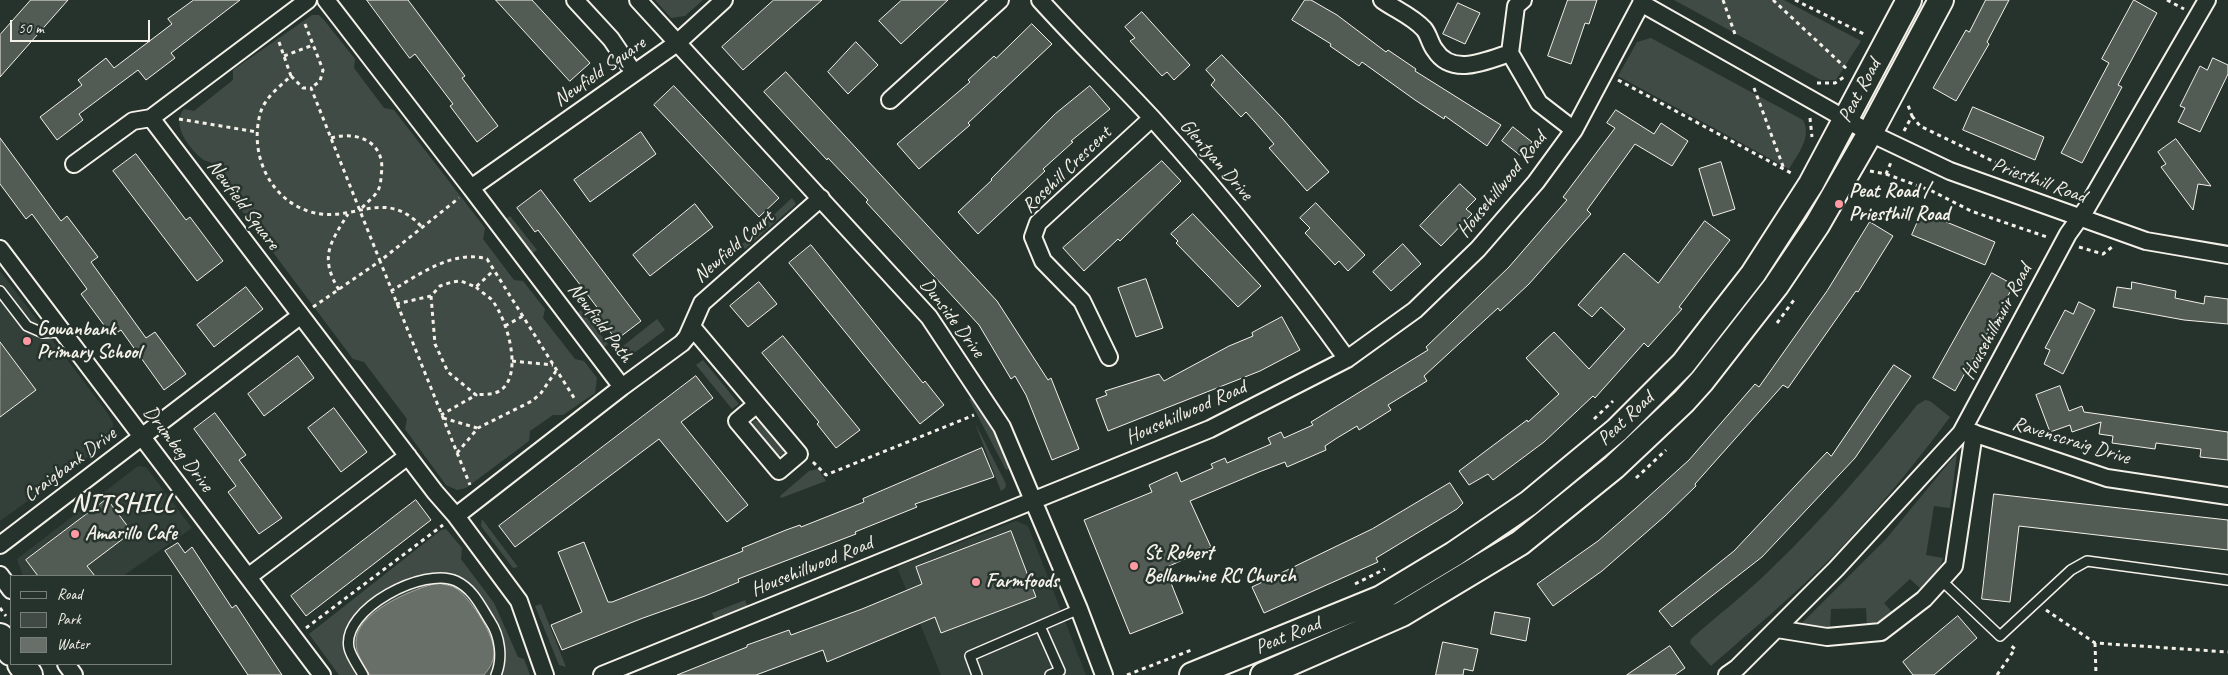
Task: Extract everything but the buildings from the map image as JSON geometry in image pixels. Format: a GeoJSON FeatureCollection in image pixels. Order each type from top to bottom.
{"type":"FeatureCollection","features":[{"type":"Feature","properties":{"kind":"main road"},"geometry":{"type":"LineString","coordinates":[[0,637],[10,651]]}},
{"type":"Feature","properties":{"kind":"main road"},"geometry":{"type":"LineString","coordinates":[[22,665],[30,675]]}},
{"type":"Feature","properties":{"kind":"street"},"geometry":{"type":"LineString","coordinates":[[326,0],[471,188]]}},
{"type":"Feature","properties":{"kind":"street"},"geometry":{"type":"LineString","coordinates":[[575,0],[611,39],[634,73]]}},
{"type":"Feature","properties":{"kind":"street","name":"Dunside Drive"},"geometry":{"type":"LineString","coordinates":[[638,0],[929,317],[1002,428],[1034,500],[1104,675]]}},
{"type":"Feature","properties":{"kind":"street","name":"Newfield Square"},"geometry":{"type":"LineString","coordinates":[[471,188],[678,43],[724,0]]}},
{"type":"Feature","properties":{"kind":"street"},"geometry":{"type":"LineString","coordinates":[[890,100],[1000,0]]}},
{"type":"Feature","properties":{"kind":"street"},"geometry":{"type":"LineString","coordinates":[[1382,0],[1411,17],[1425,30],[1435,51],[1453,65],[1473,64],[1510,53]]}},
{"type":"Feature","properties":{"kind":"street"},"geometry":{"type":"LineString","coordinates":[[1523,0],[1516,6],[1510,53],[1539,103],[1574,130]]}},
{"type":"Feature","properties":{"kind":"street","name":"Peat Road"},"geometry":{"type":"LineString","coordinates":[[1192,675],[1380,598],[1454,554],[1529,503],[1617,430],[1683,364],[1752,274],[1811,184],[1909,0]]}},
{"type":"Feature","properties":{"kind":"street","name":"Peat Road"},"geometry":{"type":"LineString","coordinates":[[1263,675],[1402,614],[1520,543],[1614,467],[1702,381],[1776,286],[1817,225],[1870,133],[1941,0]]}},
{"type":"Feature","properties":{"kind":"street","name":"Househillmuir Road"},"geometry":{"type":"LineString","coordinates":[[1734,673],[1969,432],[2064,242],[2078,218],[2086,209],[2207,0]]}},
{"type":"Feature","properties":{"kind":"street","name":"Priesthill Road"},"geometry":{"type":"LineString","coordinates":[[1642,2],[1846,120],[1950,171],[2146,241],[2228,255]]}},
{"type":"Feature","properties":{"kind":"street","name":"Househillwood Road"},"geometry":{"type":"LineString","coordinates":[[602,675],[1210,429],[1347,359],[1415,310],[1478,249],[1536,182],[1574,130],[1642,2]]}},
{"type":"Feature","properties":{"kind":"street","name":"Glentyan Drive"},"geometry":{"type":"LineString","coordinates":[[1047,3],[1152,118],[1296,288],[1347,359]]}},
{"type":"Feature","properties":{"kind":"street"},"geometry":{"type":"LineString","coordinates":[[74,164],[133,122],[153,117],[303,4]]}},
{"type":"Feature","properties":{"kind":"street","name":"Newfield Square"},"geometry":{"type":"LineString","coordinates":[[153,117],[300,316]]}},
{"type":"Feature","properties":{"kind":"street","name":"Rosehill Crescent"},"geometry":{"type":"LineString","coordinates":[[1109,357],[1082,300],[1043,261],[1033,237],[1038,223],[1152,118]]}},
{"type":"Feature","properties":{"kind":"street","name":"Newfield Path"},"geometry":{"type":"LineString","coordinates":[[456,516],[622,387],[471,188]]}},
{"type":"Feature","properties":{"kind":"street","name":"Newfield Court"},"geometry":{"type":"LineString","coordinates":[[622,387],[682,343],[692,327],[702,303],[821,198]]}},
{"type":"Feature","properties":{"kind":"street","name":"Drumbeg Drive"},"geometry":{"type":"LineString","coordinates":[[0,249],[322,675]]}},
{"type":"Feature","properties":{"kind":"street"},"geometry":{"type":"LineString","coordinates":[[142,437],[300,316],[456,516],[519,601],[545,675]]}},
{"type":"Feature","properties":{"kind":"street"},"geometry":{"type":"LineString","coordinates":[[692,327],[757,404],[799,454],[779,471],[737,421],[757,404]]}},
{"type":"Feature","properties":{"kind":"street","name":"Househillmuir Road"},"geometry":{"type":"LineString","coordinates":[[1777,629],[1827,638],[1881,632],[1924,599],[1954,566],[1969,432]]}},
{"type":"Feature","properties":{"kind":"street","name":"Ravenscraig Drive"},"geometry":{"type":"LineString","coordinates":[[1969,432],[2107,478],[2228,496]]}},
{"type":"Feature","properties":{"kind":"street","name":"Craigbank Drive"},"geometry":{"type":"LineString","coordinates":[[0,546],[142,437]]}},
{"type":"Feature","properties":{"kind":"street"},"geometry":{"type":"LineString","coordinates":[[248,577],[408,456]]}},
{"type":"Feature","properties":{"kind":"street"},"geometry":{"type":"LineString","coordinates":[[0,575],[10,589]]}},
{"type":"Feature","properties":{"kind":"lane"},"geometry":{"type":"LineString","coordinates":[[0,290],[27,326],[43,333],[63,332]]}},
{"type":"Feature","properties":{"kind":"lane"},"geometry":{"type":"LineString","coordinates":[[1941,580],[2000,636],[2071,570],[2086,561],[2228,580]]}},
{"type":"Feature","properties":{"kind":"lane"},"geometry":{"type":"LineString","coordinates":[[363,675],[349,648],[352,627],[362,613],[388,594],[426,578],[440,576],[455,581],[472,592],[496,630],[501,663],[496,675]]}},
{"type":"Feature","properties":{"kind":"lane"},"geometry":{"type":"LineString","coordinates":[[978,675],[970,656],[1079,609]]}},
{"type":"Feature","properties":{"kind":"lane"},"geometry":{"type":"LineString","coordinates":[[1040,626],[1060,671],[1050,675]]}},
{"type":"Feature","properties":{"kind":"path"},"geometry":{"type":"LineString","coordinates":[[1773,0],[1849,70],[1846,75]]}},
{"type":"Feature","properties":{"kind":"path"},"geometry":{"type":"LineString","coordinates":[[1796,0],[1885,45]]}},
{"type":"Feature","properties":{"kind":"path"},"geometry":{"type":"LineString","coordinates":[[273,26],[291,76],[303,88],[311,88],[323,75],[303,4]]}},
{"type":"Feature","properties":{"kind":"path"},"geometry":{"type":"LineString","coordinates":[[284,56],[313,44]]}},
{"type":"Feature","properties":{"kind":"path"},"geometry":{"type":"LineString","coordinates":[[1604,72],[1791,173]]}},
{"type":"Feature","properties":{"kind":"path"},"geometry":{"type":"LineString","coordinates":[[291,76],[271,95],[262,110],[257,132],[258,154],[276,190],[294,204],[311,212],[330,215],[348,214],[360,209],[382,206],[399,211],[414,219],[422,227]]}},
{"type":"Feature","properties":{"kind":"path"},"geometry":{"type":"LineString","coordinates":[[311,88],[391,292],[476,500]]}},
{"type":"Feature","properties":{"kind":"path"},"geometry":{"type":"LineString","coordinates":[[1805,115],[1811,119],[1812,136],[1809,143]]}},
{"type":"Feature","properties":{"kind":"path"},"geometry":{"type":"LineString","coordinates":[[1912,116],[1920,126],[2043,185]]}},
{"type":"Feature","properties":{"kind":"path"},"geometry":{"type":"LineString","coordinates":[[153,117],[257,132]]}},
{"type":"Feature","properties":{"kind":"path"},"geometry":{"type":"LineString","coordinates":[[332,138],[345,134],[357,136],[371,144],[379,152],[383,166],[377,191],[360,209]]}},
{"type":"Feature","properties":{"kind":"path"},"geometry":{"type":"LineString","coordinates":[[1786,181],[1796,166]]}},
{"type":"Feature","properties":{"kind":"path"},"geometry":{"type":"LineString","coordinates":[[1886,174],[1932,191],[1971,210],[2103,254],[2130,236]]}},
{"type":"Feature","properties":{"kind":"path"},"geometry":{"type":"LineString","coordinates":[[300,316],[380,260],[471,188]]}},
{"type":"Feature","properties":{"kind":"path"},"geometry":{"type":"LineString","coordinates":[[339,290],[330,276],[327,256],[330,242],[348,214]]}},
{"type":"Feature","properties":{"kind":"path"},"geometry":{"type":"LineString","coordinates":[[391,292],[427,270],[459,258],[475,256],[486,259],[552,365],[587,415]]}},
{"type":"Feature","properties":{"kind":"path"},"geometry":{"type":"LineString","coordinates":[[476,287],[494,270]]}},
{"type":"Feature","properties":{"kind":"path"},"geometry":{"type":"LineString","coordinates":[[396,304],[431,296],[440,286],[461,281],[476,287],[491,300],[505,326],[509,336],[512,360],[510,377],[503,388],[495,393],[476,395],[442,417]]}},
{"type":"Feature","properties":{"kind":"path"},"geometry":{"type":"LineString","coordinates":[[431,296],[435,344],[448,372],[476,395]]}},
{"type":"Feature","properties":{"kind":"path"},"geometry":{"type":"LineString","coordinates":[[505,326],[523,316]]}},
{"type":"Feature","properties":{"kind":"path"},"geometry":{"type":"LineString","coordinates":[[512,360],[552,365]]}},
{"type":"Feature","properties":{"kind":"path"},"geometry":{"type":"LineString","coordinates":[[457,453],[478,428],[532,402],[541,393],[556,370]]}},
{"type":"Feature","properties":{"kind":"path"},"geometry":{"type":"LineString","coordinates":[[1594,420],[1614,401]]}},
{"type":"Feature","properties":{"kind":"path"},"geometry":{"type":"LineString","coordinates":[[970,407],[979,422]]}},
{"type":"Feature","properties":{"kind":"path"},"geometry":{"type":"LineString","coordinates":[[799,454],[816,464],[826,475],[974,415]]}},
{"type":"Feature","properties":{"kind":"path"},"geometry":{"type":"LineString","coordinates":[[442,417],[478,428]]}},
{"type":"Feature","properties":{"kind":"path"},"geometry":{"type":"LineString","coordinates":[[294,638],[456,516]]}},
{"type":"Feature","properties":{"kind":"path"},"geometry":{"type":"LineString","coordinates":[[1352,585],[1394,565]]}},
{"type":"Feature","properties":{"kind":"path"},"geometry":{"type":"LineString","coordinates":[[2036,603],[2095,643],[2228,652]]}},
{"type":"Feature","properties":{"kind":"path"},"geometry":{"type":"LineString","coordinates":[[1996,675],[2015,649],[2000,636]]}},
{"type":"Feature","properties":{"kind":"path"},"geometry":{"type":"LineString","coordinates":[[2095,643],[2096,675]]}},
{"type":"Feature","properties":{"kind":"path"},"geometry":{"type":"LineString","coordinates":[[1127,675],[1198,648]]}},
{"type":"Feature","properties":{"kind":"shaded area","name":"Gowanbank Primary School"},"geometry":{"type":"Polygon","coordinates":[[[0,271],[106,411],[113,423],[113,433],[107,443],[0,521],[0,271]]]}},
{"type":"Feature","properties":{"kind":"shaded area"},"geometry":{"type":"Polygon","coordinates":[[[138,466],[146,467],[192,528],[124,575],[23,575],[17,559],[138,466]]]}},
{"type":"Feature","properties":{"kind":"shaded area"},"geometry":{"type":"Polygon","coordinates":[[[1016,521],[1028,526],[1086,675],[941,675],[897,567],[1016,521]]]}},
{"type":"Feature","properties":{"kind":"green space"},"geometry":{"type":"Polygon","coordinates":[[[655,0],[703,0],[685,16],[671,18],[655,0]]]}},
{"type":"Feature","properties":{"kind":"green space"},"geometry":{"type":"Polygon","coordinates":[[[1674,0],[1784,0],[1861,41],[1836,80],[1821,80],[1674,0]]]}},
{"type":"Feature","properties":{"kind":"green space"},"geometry":{"type":"Polygon","coordinates":[[[312,15],[319,15],[324,20],[355,59],[354,68],[384,108],[394,110],[485,228],[483,239],[514,280],[523,281],[545,309],[543,318],[575,359],[584,361],[597,378],[595,393],[563,415],[553,415],[530,431],[529,441],[466,488],[457,490],[446,485],[405,429],[407,419],[364,362],[353,359],[239,207],[234,190],[226,179],[213,164],[196,153],[186,141],[180,128],[180,115],[184,109],[194,111],[233,80],[233,70],[312,15]]]}},
{"type":"Feature","properties":{"kind":"green space"},"geometry":{"type":"Polygon","coordinates":[[[1651,38],[1803,120],[1806,133],[1805,139],[1789,169],[1618,76],[1637,42],[1651,38]]]}},
{"type":"Feature","properties":{"kind":"green space"},"geometry":{"type":"Polygon","coordinates":[[[792,198],[796,204],[745,249],[742,244],[792,198]]]}},
{"type":"Feature","properties":{"kind":"green space"},"geometry":{"type":"Polygon","coordinates":[[[510,216],[537,250],[531,254],[504,220],[510,216]]]}},
{"type":"Feature","properties":{"kind":"green space"},"geometry":{"type":"Polygon","coordinates":[[[581,310],[608,344],[603,348],[576,314],[581,310]]]}},
{"type":"Feature","properties":{"kind":"green space"},"geometry":{"type":"Polygon","coordinates":[[[657,319],[665,330],[626,359],[618,350],[657,319]]]}},
{"type":"Feature","properties":{"kind":"green space"},"geometry":{"type":"Polygon","coordinates":[[[703,360],[739,404],[732,409],[696,365],[703,360]]]}},
{"type":"Feature","properties":{"kind":"green space"},"geometry":{"type":"Polygon","coordinates":[[[974,397],[1012,467],[1006,470],[969,399],[974,397]]]}},
{"type":"Feature","properties":{"kind":"green space"},"geometry":{"type":"Polygon","coordinates":[[[1925,400],[1930,401],[1950,417],[1907,472],[1830,559],[1711,666],[1690,643],[1691,639],[1753,586],[1792,549],[1848,489],[1917,405],[1925,400]]]}},
{"type":"Feature","properties":{"kind":"green space"},"geometry":{"type":"Polygon","coordinates":[[[754,420],[763,423],[784,449],[783,455],[774,456],[751,427],[754,420]]]}},
{"type":"Feature","properties":{"kind":"green space"},"geometry":{"type":"Polygon","coordinates":[[[975,423],[1006,484],[1005,488],[1001,491],[975,423]]]}},
{"type":"Feature","properties":{"kind":"green space"},"geometry":{"type":"Polygon","coordinates":[[[1957,453],[1950,508],[1934,506],[1926,555],[1943,558],[1938,573],[1922,590],[1910,579],[1884,603],[1895,615],[1881,624],[1867,626],[1866,608],[1831,609],[1830,627],[1800,627],[1886,539],[1957,453]]]}},
{"type":"Feature","properties":{"kind":"green space"},"geometry":{"type":"Polygon","coordinates":[[[818,469],[826,481],[781,498],[780,496],[809,471],[818,469]]]}},
{"type":"Feature","properties":{"kind":"green space"},"geometry":{"type":"Polygon","coordinates":[[[482,519],[518,567],[513,568],[481,526],[482,519]]]}},
{"type":"Feature","properties":{"kind":"green space"},"geometry":{"type":"Polygon","coordinates":[[[446,529],[462,548],[461,559],[494,603],[518,657],[524,659],[530,675],[339,675],[309,634],[441,530],[446,529]]]}},
{"type":"Feature","properties":{"kind":"green space"},"geometry":{"type":"Polygon","coordinates":[[[745,600],[748,607],[715,620],[712,613],[745,600]]]}},
{"type":"Feature","properties":{"kind":"green space"},"geometry":{"type":"Polygon","coordinates":[[[541,604],[566,667],[559,665],[535,606],[541,604]]]}},
{"type":"Feature","properties":{"kind":"water"},"geometry":{"type":"Polygon","coordinates":[[[438,583],[457,589],[469,601],[482,619],[494,647],[492,663],[488,670],[484,675],[370,675],[356,647],[358,632],[365,622],[375,612],[401,596],[438,583]]]}},
{"type":"Feature","properties":{"kind":"place","name":"Peat Road / Priesthill Road"},"geometry":{"type":"Point","coordinates":[1839,204]}},
{"type":"Feature","properties":{"kind":"place","name":"Gowanbank Primary School"},"geometry":{"type":"Point","coordinates":[27,341]}},
{"type":"Feature","properties":{"kind":"place","name":"Amarillo Cafe"},"geometry":{"type":"Point","coordinates":[75,534]}},
{"type":"Feature","properties":{"kind":"place","name":"St Robert Bellarmine RC Church"},"geometry":{"type":"Point","coordinates":[1134,566]}},
{"type":"Feature","properties":{"kind":"place","name":"Farmfoods"},"geometry":{"type":"Point","coordinates":[976,582]}},
{"type":"Feature","properties":{"kind":"district","name":"NITSHILL"},"geometry":{"type":"Point","coordinates":[123,504]}}]}
